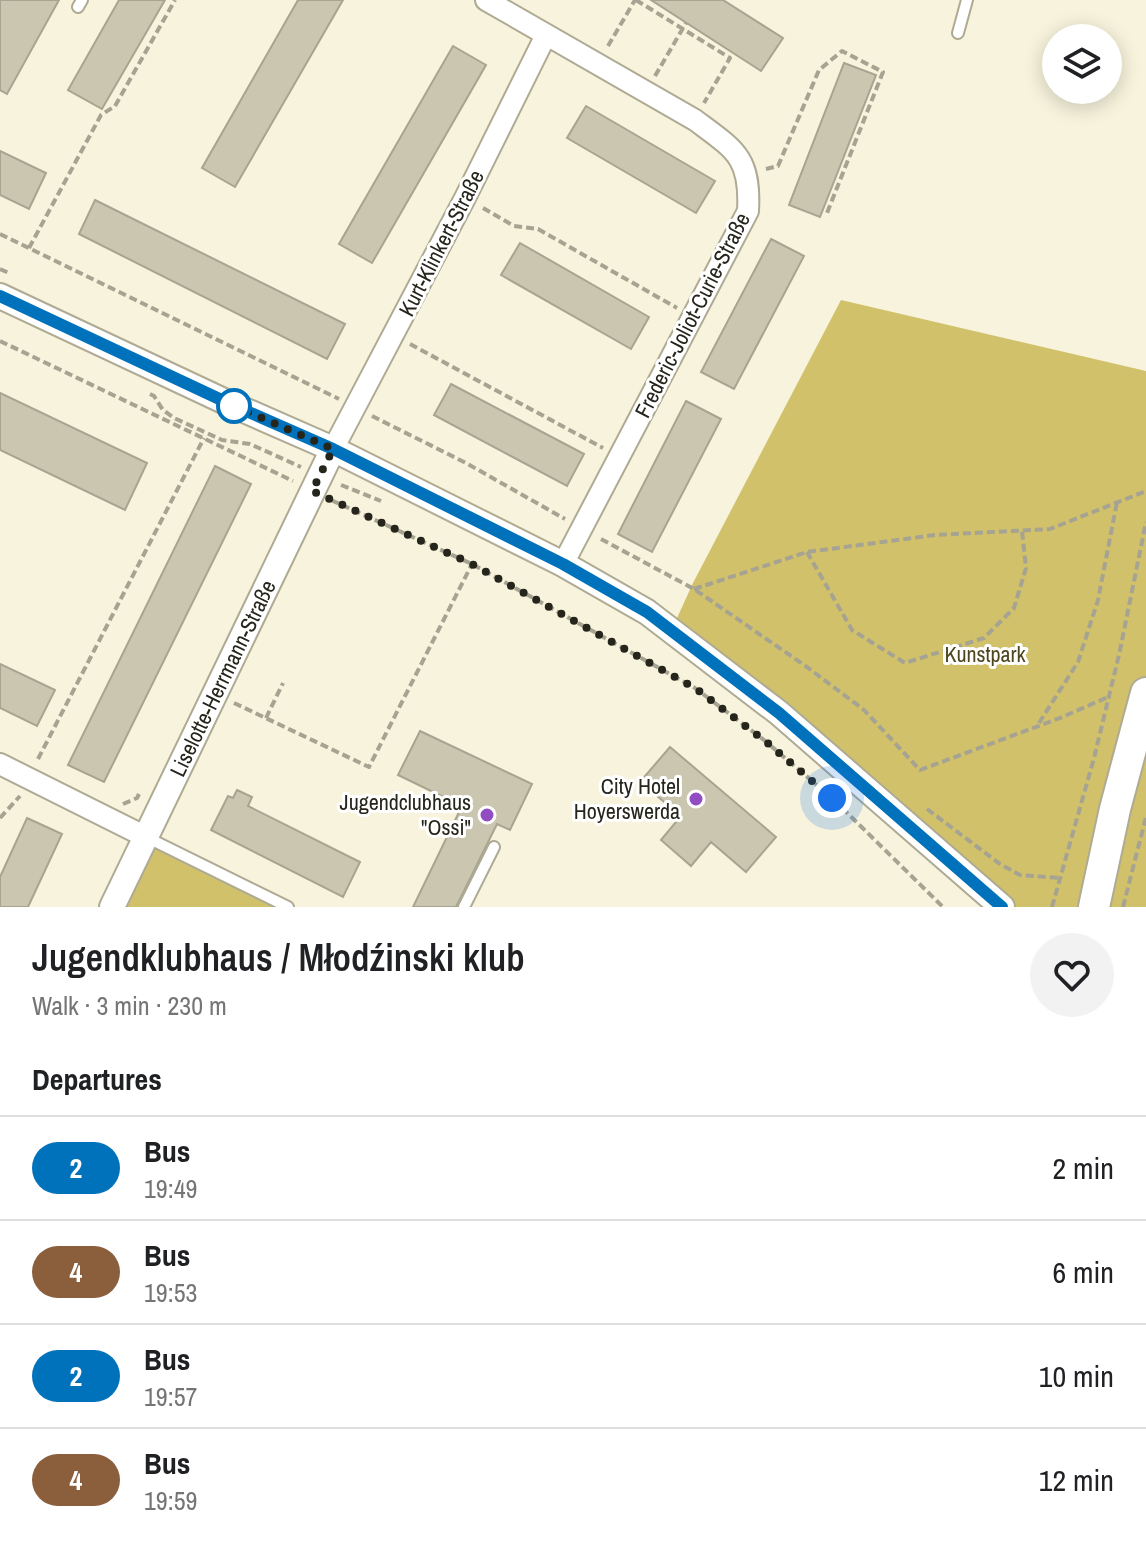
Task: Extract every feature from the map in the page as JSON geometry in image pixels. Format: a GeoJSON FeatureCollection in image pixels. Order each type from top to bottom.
{"type":"FeatureCollection","features":[{"type":"Feature","properties":{"kind":"main road"},"geometry":{"type":"LineString","coordinates":[[1094,907],[1115,809],[1146,693]]}},
{"type":"Feature","properties":{"kind":"street"},"geometry":{"type":"LineString","coordinates":[[486,0],[695,120],[724,142],[748,173]]}},
{"type":"Feature","properties":{"kind":"street","name":"Kurt-Klinkert-Straße"},"geometry":{"type":"LineString","coordinates":[[333,449],[465,198],[546,35]]}},
{"type":"Feature","properties":{"kind":"street","name":"Frederic-Joliot-Curie-Straße"},"geometry":{"type":"LineString","coordinates":[[563,564],[748,211],[748,173]]}},
{"type":"Feature","properties":{"kind":"street"},"geometry":{"type":"LineString","coordinates":[[0,296],[333,449],[563,564],[647,612],[779,713],[1002,907]]}},
{"type":"Feature","properties":{"kind":"street","name":"Liselotte-Herrmann-Straße"},"geometry":{"type":"LineString","coordinates":[[112,907],[308,482],[333,449]]}},
{"type":"Feature","properties":{"kind":"street"},"geometry":{"type":"LineString","coordinates":[[0,764],[144,836]]}},
{"type":"Feature","properties":{"kind":"lane"},"geometry":{"type":"LineString","coordinates":[[958,33],[967,0]]}},
{"type":"Feature","properties":{"kind":"lane"},"geometry":{"type":"LineString","coordinates":[[144,836],[288,907]]}},
{"type":"Feature","properties":{"kind":"lane"},"geometry":{"type":"LineString","coordinates":[[464,907],[494,847]]}},
{"type":"Feature","properties":{"kind":"path"},"geometry":{"type":"LineString","coordinates":[[29,248],[101,115],[115,106],[175,0]]}},
{"type":"Feature","properties":{"kind":"path"},"geometry":{"type":"LineString","coordinates":[[597,64],[636,0],[731,56],[695,120]]}},
{"type":"Feature","properties":{"kind":"path"},"geometry":{"type":"LineString","coordinates":[[645,91],[686,23]]}},
{"type":"Feature","properties":{"kind":"path"},"geometry":{"type":"LineString","coordinates":[[748,173],[778,166],[819,70],[842,51],[883,72],[827,213]]}},
{"type":"Feature","properties":{"kind":"path"},"geometry":{"type":"LineString","coordinates":[[465,198],[514,226],[538,229],[693,317]]}},
{"type":"Feature","properties":{"kind":"path"},"geometry":{"type":"LineString","coordinates":[[0,234],[466,463],[694,589],[864,710],[920,770],[1108,697]]}},
{"type":"Feature","properties":{"kind":"path"},"geometry":{"type":"LineString","coordinates":[[394,335],[619,457]]}},
{"type":"Feature","properties":{"kind":"path"},"geometry":{"type":"LineString","coordinates":[[0,341],[204,438],[308,482],[472,564],[695,688],[764,740],[832,798],[943,907]]}},
{"type":"Feature","properties":{"kind":"path"},"geometry":{"type":"LineString","coordinates":[[143,391],[154,396],[163,410],[174,418],[222,440],[250,444],[308,482],[384,502]]}},
{"type":"Feature","properties":{"kind":"path"},"geometry":{"type":"LineString","coordinates":[[0,818],[21,795],[204,438]]}},
{"type":"Feature","properties":{"kind":"path"},"geometry":{"type":"LineString","coordinates":[[287,494],[308,482]]}},
{"type":"Feature","properties":{"kind":"path"},"geometry":{"type":"LineString","coordinates":[[694,589],[807,552],[935,535],[1050,529],[1146,491]]}},
{"type":"Feature","properties":{"kind":"path"},"geometry":{"type":"LineString","coordinates":[[1038,725],[1078,662],[1098,600],[1117,502]]}},
{"type":"Feature","properties":{"kind":"path"},"geometry":{"type":"LineString","coordinates":[[1052,907],[1094,758],[1146,522]]}},
{"type":"Feature","properties":{"kind":"path"},"geometry":{"type":"LineString","coordinates":[[807,552],[852,630],[905,663],[984,638],[1014,608],[1026,568],[1022,531]]}},
{"type":"Feature","properties":{"kind":"path"},"geometry":{"type":"LineString","coordinates":[[229,701],[369,767],[472,564]]}},
{"type":"Feature","properties":{"kind":"path"},"geometry":{"type":"LineString","coordinates":[[266,718],[283,683]]}},
{"type":"Feature","properties":{"kind":"path"},"geometry":{"type":"LineString","coordinates":[[114,821],[123,804],[137,798],[144,784]]}},
{"type":"Feature","properties":{"kind":"path"},"geometry":{"type":"LineString","coordinates":[[1123,907],[1146,817]]}},
{"type":"Feature","properties":{"kind":"green space","name":"Kunstpark"},"geometry":{"type":"Polygon","coordinates":[[[841,300],[1146,371],[1146,682],[1091,907],[1004,907],[672,629],[841,300]]]}},
{"type":"Feature","properties":{"kind":"green space"},"geometry":{"type":"Polygon","coordinates":[[[1146,705],[1146,907],[1096,907],[1146,705]]]}},
{"type":"Feature","properties":{"kind":"green space"},"geometry":{"type":"Polygon","coordinates":[[[144,836],[288,907],[112,907],[144,836]]]}},
{"type":"Feature","properties":{"kind":"building"},"geometry":{"type":"Polygon","coordinates":[[[0,0],[59,0],[7,94],[0,90],[0,0]]]}},
{"type":"Feature","properties":{"kind":"building"},"geometry":{"type":"Polygon","coordinates":[[[119,0],[165,0],[102,109],[68,90],[119,0]]]}},
{"type":"Feature","properties":{"kind":"building"},"geometry":{"type":"Polygon","coordinates":[[[298,0],[343,0],[235,187],[202,168],[298,0]]]}},
{"type":"Feature","properties":{"kind":"building"},"geometry":{"type":"Polygon","coordinates":[[[651,0],[723,0],[783,38],[761,71],[651,0]]]}},
{"type":"Feature","properties":{"kind":"building"},"geometry":{"type":"Polygon","coordinates":[[[453,46],[486,65],[372,263],[339,244],[453,46]]]}},
{"type":"Feature","properties":{"kind":"building"},"geometry":{"type":"Polygon","coordinates":[[[844,63],[876,75],[820,217],[789,205],[844,63]]]}},
{"type":"Feature","properties":{"kind":"building"},"geometry":{"type":"Polygon","coordinates":[[[586,106],[715,181],[696,213],[567,138],[586,106]]]}},
{"type":"Feature","properties":{"kind":"building"},"geometry":{"type":"Polygon","coordinates":[[[0,151],[46,173],[29,209],[0,195],[0,151]]]}},
{"type":"Feature","properties":{"kind":"building"},"geometry":{"type":"Polygon","coordinates":[[[95,200],[345,324],[327,359],[79,234],[95,200]]]}},
{"type":"Feature","properties":{"kind":"building"},"geometry":{"type":"Polygon","coordinates":[[[771,239],[804,256],[734,389],[701,372],[771,239]]]}},
{"type":"Feature","properties":{"kind":"building"},"geometry":{"type":"Polygon","coordinates":[[[520,243],[649,317],[631,349],[501,275],[520,243]]]}},
{"type":"Feature","properties":{"kind":"building"},"geometry":{"type":"Polygon","coordinates":[[[451,384],[584,454],[567,486],[434,415],[451,384]]]}},
{"type":"Feature","properties":{"kind":"building"},"geometry":{"type":"Polygon","coordinates":[[[0,393],[147,463],[125,510],[0,450],[0,393]]]}},
{"type":"Feature","properties":{"kind":"building"},"geometry":{"type":"Polygon","coordinates":[[[686,401],[721,419],[652,552],[618,534],[686,401]]]}},
{"type":"Feature","properties":{"kind":"building"},"geometry":{"type":"Polygon","coordinates":[[[215,466],[251,484],[104,782],[68,765],[215,466]]]}},
{"type":"Feature","properties":{"kind":"building"},"geometry":{"type":"Polygon","coordinates":[[[0,664],[55,690],[37,726],[0,708],[0,664]]]}},
{"type":"Feature","properties":{"kind":"building","name":"Jugendclubhaus \"Ossi\""},"geometry":{"type":"Polygon","coordinates":[[[420,731],[532,784],[510,830],[497,824],[456,907],[413,907],[462,806],[398,775],[420,731]]]}},
{"type":"Feature","properties":{"kind":"building","name":"City Hotel Hoyerswerda"},"geometry":{"type":"Polygon","coordinates":[[[670,747],[776,837],[746,872],[711,842],[691,866],[661,840],[681,816],[640,782],[670,747]]]}},
{"type":"Feature","properties":{"kind":"building"},"geometry":{"type":"Polygon","coordinates":[[[237,790],[252,797],[248,806],[360,862],[343,897],[211,830],[228,796],[233,798],[237,790]]]}},
{"type":"Feature","properties":{"kind":"building"},"geometry":{"type":"Polygon","coordinates":[[[27,818],[62,834],[28,907],[0,907],[0,877],[27,818]]]}},
{"type":"Feature","properties":{"kind":"bus line","name":"2"},"geometry":{"type":"LineString","coordinates":[[0,296],[333,449],[563,564],[647,612],[779,713],[1002,907]]}},
{"type":"Feature","properties":{"kind":"place","name":"City Hotel Hoyerswerda"},"geometry":{"type":"Point","coordinates":[696,799]}},
{"type":"Feature","properties":{"kind":"place","name":"Jugendclubhaus \"Ossi\""},"geometry":{"type":"Point","coordinates":[487,815]}},
{"type":"Feature","properties":{"kind":"route"},"geometry":{"type":"LineString","coordinates":[[234,406],[228,403],[333,449],[312,491],[472,564],[695,688],[764,740],[832,798]]}}]}
